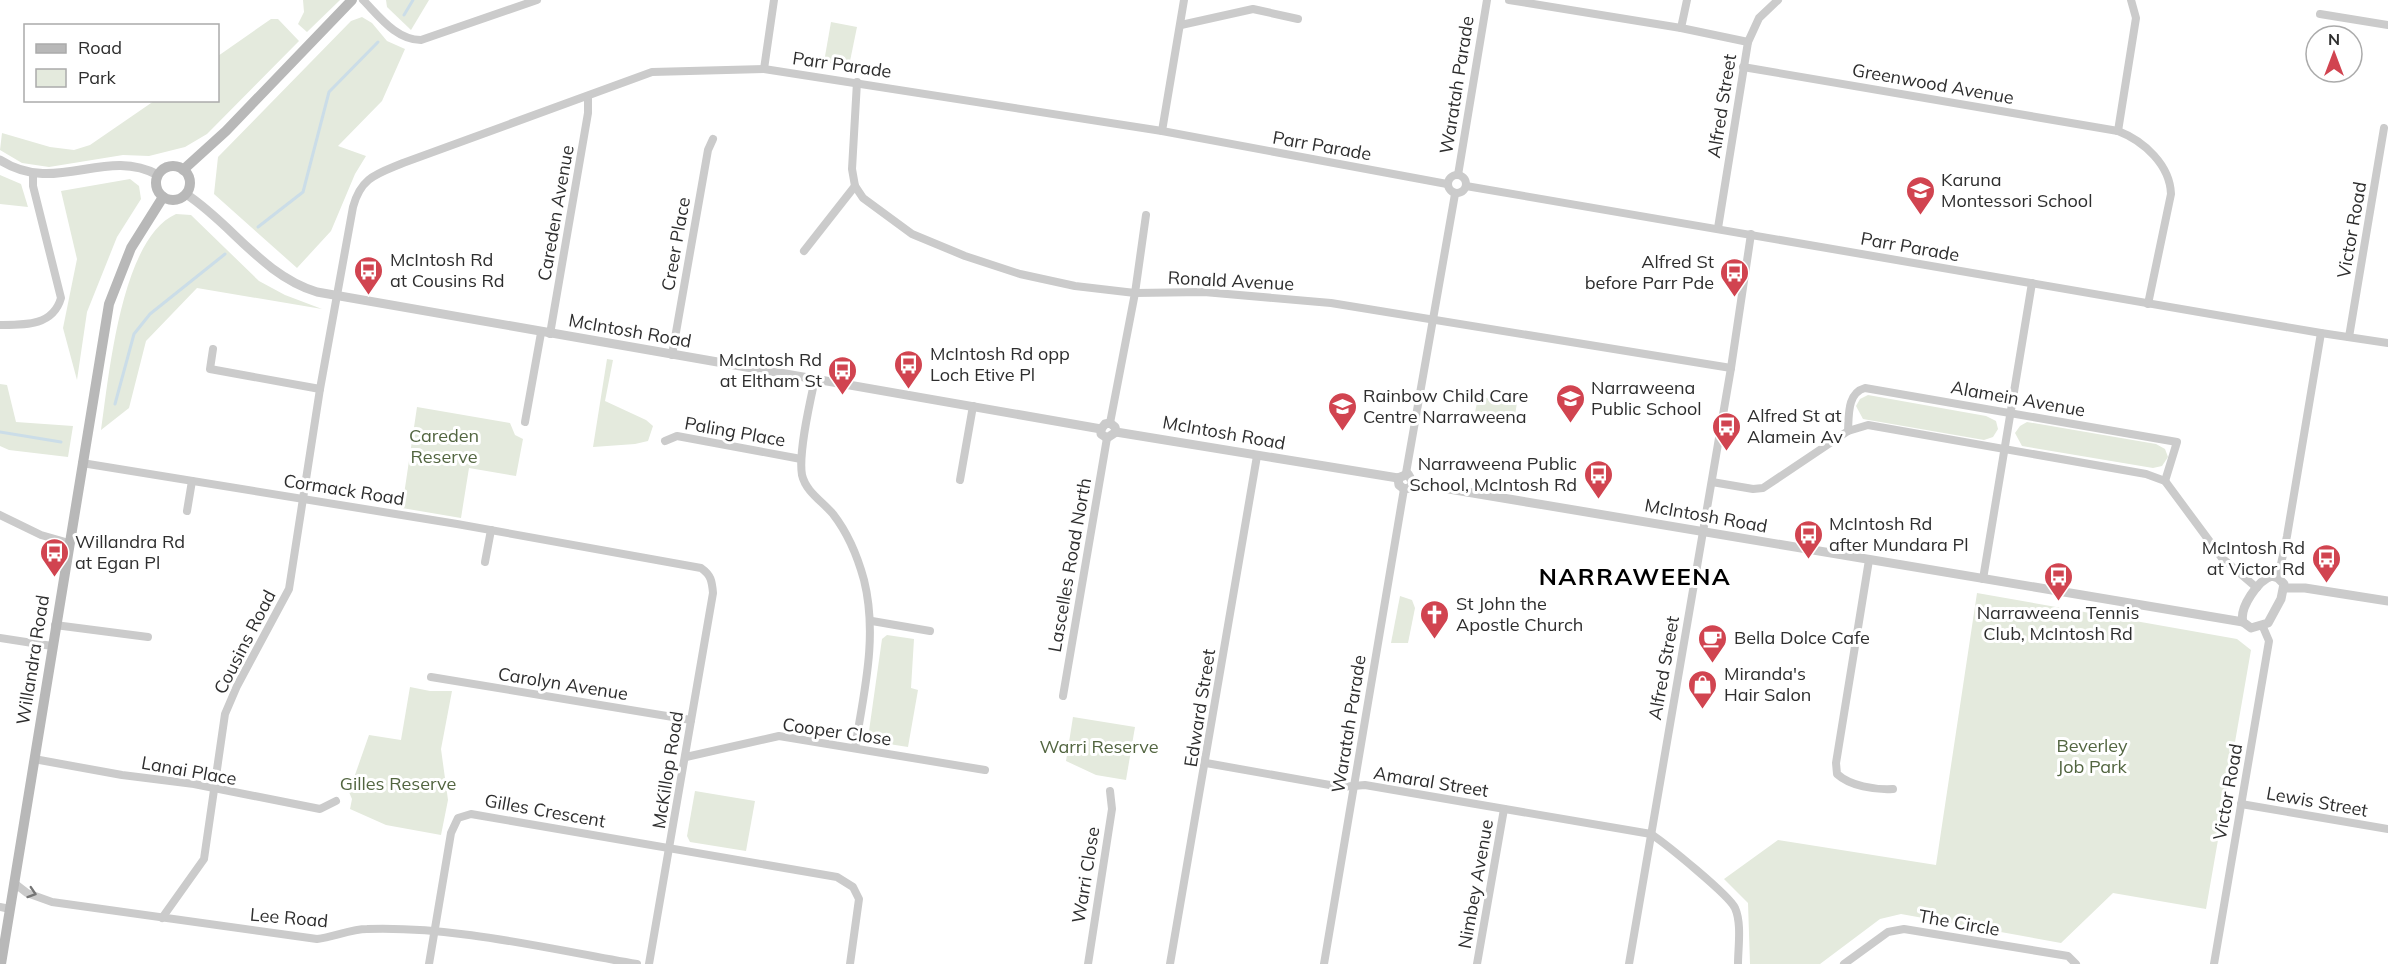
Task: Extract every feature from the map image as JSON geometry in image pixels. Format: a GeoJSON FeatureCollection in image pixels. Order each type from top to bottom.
{"type":"FeatureCollection","features":[{"type":"Feature","properties":{"kind":"main road"},"geometry":{"type":"LineString","coordinates":[[183,170],[226,131],[352,0]]}},
{"type":"Feature","properties":{"kind":"main road"},"geometry":{"type":"LineString","coordinates":[[170,167],[183,170],[189,184],[186,194],[175,200],[163,196],[156,186],[158,175],[170,167]]}},
{"type":"Feature","properties":{"kind":"main road","name":"Willandra Road"},"geometry":{"type":"LineString","coordinates":[[2,964],[5,908],[14,883],[109,304],[131,248],[163,196]]}},
{"type":"Feature","properties":{"kind":"street"},"geometry":{"type":"LineString","coordinates":[[363,0],[401,36],[421,40],[537,0]]}},
{"type":"Feature","properties":{"kind":"street"},"geometry":{"type":"LineString","coordinates":[[764,69],[774,0]]}},
{"type":"Feature","properties":{"kind":"street"},"geometry":{"type":"LineString","coordinates":[[1162,131],[1185,0]]}},
{"type":"Feature","properties":{"kind":"street","name":"Waratah Parade"},"geometry":{"type":"LineString","coordinates":[[1458,175],[1487,0]]}},
{"type":"Feature","properties":{"kind":"street"},"geometry":{"type":"LineString","coordinates":[[1509,0],[1681,28],[1748,42]]}},
{"type":"Feature","properties":{"kind":"street"},"geometry":{"type":"LineString","coordinates":[[1681,28],[1687,0]]}},
{"type":"Feature","properties":{"kind":"street","name":"Alfred Street"},"geometry":{"type":"LineString","coordinates":[[1718,228],[1748,42],[1758,18],[1778,0]]}},
{"type":"Feature","properties":{"kind":"street"},"geometry":{"type":"LineString","coordinates":[[2132,0],[2136,18],[2118,131],[2136,138],[2171,179],[2171,194],[2148,304]]}},
{"type":"Feature","properties":{"kind":"street"},"geometry":{"type":"LineString","coordinates":[[1181,25],[1253,9],[1298,19]]}},
{"type":"Feature","properties":{"kind":"street"},"geometry":{"type":"LineString","coordinates":[[2320,14],[2388,25]]}},
{"type":"Feature","properties":{"kind":"street","name":"Greenwood Avenue"},"geometry":{"type":"LineString","coordinates":[[1743,67],[2118,131]]}},
{"type":"Feature","properties":{"kind":"street","name":"Parr Parade"},"geometry":{"type":"LineString","coordinates":[[336,297],[357,191],[369,178],[403,163],[652,72],[764,69],[857,82],[1162,131],[1448,184]]}},
{"type":"Feature","properties":{"kind":"street"},"geometry":{"type":"LineString","coordinates":[[804,251],[855,186],[852,169],[857,82]]}},
{"type":"Feature","properties":{"kind":"street","name":"Careden Avenue"},"geometry":{"type":"LineString","coordinates":[[525,422],[546,334],[588,113],[588,96]]}},
{"type":"Feature","properties":{"kind":"street","name":"Victor Road"},"geometry":{"type":"LineString","coordinates":[[2349,337],[2384,128]]}},
{"type":"Feature","properties":{"kind":"street","name":"Creer Place"},"geometry":{"type":"LineString","coordinates":[[672,356],[708,150],[713,139]]}},
{"type":"Feature","properties":{"kind":"street"},"geometry":{"type":"LineString","coordinates":[[0,160],[33,175],[57,175],[128,165],[144,167],[158,175]]}},
{"type":"Feature","properties":{"kind":"street"},"geometry":{"type":"LineString","coordinates":[[0,325],[44,320],[55,312],[61,298],[33,186],[33,175]]}},
{"type":"Feature","properties":{"kind":"street"},"geometry":{"type":"LineString","coordinates":[[1458,175],[1464,180],[1466,186],[1462,192],[1455,194],[1449,190],[1448,184],[1451,177],[1458,175]]}},
{"type":"Feature","properties":{"kind":"street","name":"Ronald Avenue"},"geometry":{"type":"LineString","coordinates":[[855,186],[863,198],[912,234],[965,256],[1020,274],[1064,284],[1135,293],[1204,292],[1331,303],[1731,368]]}},
{"type":"Feature","properties":{"kind":"street","name":"Parr Parade"},"geometry":{"type":"LineString","coordinates":[[1466,186],[2148,304],[2388,343]]}},
{"type":"Feature","properties":{"kind":"street","name":"McIntosh Road"},"geometry":{"type":"LineString","coordinates":[[186,194],[205,208],[279,275],[303,288],[336,297],[1101,429]]}},
{"type":"Feature","properties":{"kind":"street"},"geometry":{"type":"LineString","coordinates":[[1402,476],[1412,476],[1413,483],[1409,488],[1404,489],[1399,485],[1433,318],[1455,194]]}},
{"type":"Feature","properties":{"kind":"street"},"geometry":{"type":"LineString","coordinates":[[1110,423],[1135,293],[1146,215]]}},
{"type":"Feature","properties":{"kind":"street","name":"Alfred Street"},"geometry":{"type":"LineString","coordinates":[[1629,964],[1712,482],[1751,234]]}},
{"type":"Feature","properties":{"kind":"street"},"geometry":{"type":"LineString","coordinates":[[1983,579],[2032,283]]}},
{"type":"Feature","properties":{"kind":"street","name":"Cousins Road"},"geometry":{"type":"LineString","coordinates":[[162,918],[204,859],[225,714],[289,589],[336,297]]}},
{"type":"Feature","properties":{"kind":"street"},"geometry":{"type":"LineString","coordinates":[[2284,588],[2278,578],[2320,333]]}},
{"type":"Feature","properties":{"kind":"street"},"geometry":{"type":"LineString","coordinates":[[213,349],[210,369],[320,389]]}},
{"type":"Feature","properties":{"kind":"street"},"geometry":{"type":"LineString","coordinates":[[815,379],[801,459],[805,481],[840,524],[864,581],[872,621],[869,664],[855,748]]}},
{"type":"Feature","properties":{"kind":"street","name":"Alamein Avenue"},"geometry":{"type":"LineString","coordinates":[[1848,431],[1852,397],[1856,390],[1865,388],[2177,442],[2165,481]]}},
{"type":"Feature","properties":{"kind":"street"},"geometry":{"type":"LineString","coordinates":[[960,480],[973,406]]}},
{"type":"Feature","properties":{"kind":"street"},"geometry":{"type":"LineString","coordinates":[[1110,423],[1115,427],[1112,435],[1101,434],[1101,429],[1105,424],[1110,423]]}},
{"type":"Feature","properties":{"kind":"street"},"geometry":{"type":"LineString","coordinates":[[1712,482],[1753,489],[1763,488],[1848,431],[1868,425],[2146,474],[2165,481],[2222,558],[2257,588]]}},
{"type":"Feature","properties":{"kind":"street","name":"McIntosh Road"},"geometry":{"type":"LineString","coordinates":[[1112,435],[1402,476]]}},
{"type":"Feature","properties":{"kind":"street","name":"Lascelles Road North"},"geometry":{"type":"LineString","coordinates":[[1063,696],[1112,435]]}},
{"type":"Feature","properties":{"kind":"street","name":"Paling Place"},"geometry":{"type":"LineString","coordinates":[[665,441],[677,436],[801,459]]}},
{"type":"Feature","properties":{"kind":"street","name":"Edward Street"},"geometry":{"type":"LineString","coordinates":[[1170,964],[1257,456]]}},
{"type":"Feature","properties":{"kind":"street","name":"Cormack Road"},"geometry":{"type":"LineString","coordinates":[[82,463],[491,530],[701,568],[712,580]]}},
{"type":"Feature","properties":{"kind":"street"},"geometry":{"type":"LineString","coordinates":[[187,511],[192,481]]}},
{"type":"Feature","properties":{"kind":"street","name":"McIntosh Road"},"geometry":{"type":"LineString","coordinates":[[1413,483],[2243,622],[2251,628],[2263,627]]}},
{"type":"Feature","properties":{"kind":"street","name":"Waratah Parade"},"geometry":{"type":"LineString","coordinates":[[1324,964],[1404,489]]}},
{"type":"Feature","properties":{"kind":"street"},"geometry":{"type":"LineString","coordinates":[[0,515],[41,535],[69,543]]}},
{"type":"Feature","properties":{"kind":"street"},"geometry":{"type":"LineString","coordinates":[[485,562],[491,530]]}},
{"type":"Feature","properties":{"kind":"street"},"geometry":{"type":"LineString","coordinates":[[1869,560],[1836,774],[1842,779],[1879,790],[1893,789]]}},
{"type":"Feature","properties":{"kind":"street"},"geometry":{"type":"LineString","coordinates":[[2243,622],[2242,611],[2257,588],[2268,577],[2278,578]]}},
{"type":"Feature","properties":{"kind":"street","name":"McKillop Road"},"geometry":{"type":"LineString","coordinates":[[650,964],[713,593],[712,580]]}},
{"type":"Feature","properties":{"kind":"street"},"geometry":{"type":"LineString","coordinates":[[2284,588],[2306,588],[2388,600]]}},
{"type":"Feature","properties":{"kind":"street"},"geometry":{"type":"LineString","coordinates":[[2263,627],[2273,614],[2284,588]]}},
{"type":"Feature","properties":{"kind":"street"},"geometry":{"type":"LineString","coordinates":[[872,621],[930,631]]}},
{"type":"Feature","properties":{"kind":"street"},"geometry":{"type":"LineString","coordinates":[[55,625],[148,637]]}},
{"type":"Feature","properties":{"kind":"street","name":"Victor Road"},"geometry":{"type":"LineString","coordinates":[[2214,964],[2269,641],[2263,627]]}},
{"type":"Feature","properties":{"kind":"street"},"geometry":{"type":"LineString","coordinates":[[0,638],[52,646]]}},
{"type":"Feature","properties":{"kind":"street","name":"Carolyn Avenue"},"geometry":{"type":"LineString","coordinates":[[431,676],[692,720]]}},
{"type":"Feature","properties":{"kind":"street","name":"Cooper Close"},"geometry":{"type":"LineString","coordinates":[[686,757],[779,736],[985,771]]}},
{"type":"Feature","properties":{"kind":"street","name":"Lanai Place"},"geometry":{"type":"LineString","coordinates":[[34,759],[214,788],[320,809],[336,801]]}},
{"type":"Feature","properties":{"kind":"street","name":"Amaral Street"},"geometry":{"type":"LineString","coordinates":[[1206,763],[1341,787],[1365,785],[1651,834]]}},
{"type":"Feature","properties":{"kind":"street","name":"Warri Close"},"geometry":{"type":"LineString","coordinates":[[1088,964],[1112,809],[1110,791]]}},
{"type":"Feature","properties":{"kind":"street","name":"Lewis Street"},"geometry":{"type":"LineString","coordinates":[[2241,804],[2388,829]]}},
{"type":"Feature","properties":{"kind":"street","name":"Nimbey Avenue"},"geometry":{"type":"LineString","coordinates":[[1477,964],[1504,809]]}},
{"type":"Feature","properties":{"kind":"street","name":"Gilles Crescent"},"geometry":{"type":"LineString","coordinates":[[429,964],[451,833],[463,814],[670,848]]}},
{"type":"Feature","properties":{"kind":"street"},"geometry":{"type":"LineString","coordinates":[[1651,834],[1668,845],[1733,905],[1738,920],[1738,964]]}},
{"type":"Feature","properties":{"kind":"street"},"geometry":{"type":"LineString","coordinates":[[670,848],[837,877],[853,887],[860,899],[850,964]]}},
{"type":"Feature","properties":{"kind":"street","name":"Lee Road"},"geometry":{"type":"LineString","coordinates":[[14,883],[27,892],[52,902],[317,939],[337,937],[362,929],[436,930],[637,964]]}},
{"type":"Feature","properties":{"kind":"street","name":"The Circle"},"geometry":{"type":"LineString","coordinates":[[1844,964],[1888,932],[1904,929],[2068,956],[2076,964]]}},
{"type":"Feature","properties":{"kind":"green space"},"geometry":{"type":"Polygon","coordinates":[[[303,0],[340,0],[307,32],[298,24],[304,12],[303,0]]]}},
{"type":"Feature","properties":{"kind":"green space"},"geometry":{"type":"Polygon","coordinates":[[[386,0],[429,0],[411,30],[387,7],[386,0]]]}},
{"type":"Feature","properties":{"kind":"green space"},"geometry":{"type":"Polygon","coordinates":[[[362,17],[372,23],[387,41],[405,49],[382,101],[338,146],[366,156],[355,174],[331,231],[297,268],[214,194],[218,157],[351,21],[362,17]]]}},
{"type":"Feature","properties":{"kind":"green space"},"geometry":{"type":"Polygon","coordinates":[[[271,19],[278,19],[299,41],[207,134],[185,147],[149,156],[123,155],[49,167],[22,163],[0,150],[2,133],[50,147],[74,150],[90,145],[153,102],[219,102],[219,55],[271,19]]]}},
{"type":"Feature","properties":{"kind":"green space"},"geometry":{"type":"Polygon","coordinates":[[[831,22],[857,27],[849,66],[824,62],[831,22]]]}},
{"type":"Feature","properties":{"kind":"green space"},"geometry":{"type":"Polygon","coordinates":[[[0,175],[21,184],[28,207],[0,204],[0,175]]]}},
{"type":"Feature","properties":{"kind":"green space"},"geometry":{"type":"Polygon","coordinates":[[[130,179],[139,186],[141,199],[117,237],[87,312],[77,380],[63,328],[77,259],[61,191],[130,179]]]}},
{"type":"Feature","properties":{"kind":"green space"},"geometry":{"type":"Polygon","coordinates":[[[176,214],[191,215],[259,281],[285,295],[322,309],[197,288],[146,341],[129,408],[101,430],[114,344],[130,279],[142,250],[157,228],[176,214]]]}},
{"type":"Feature","properties":{"kind":"green space"},"geometry":{"type":"Polygon","coordinates":[[[607,359],[613,360],[605,401],[646,420],[653,426],[648,441],[593,447],[607,359]]]}},
{"type":"Feature","properties":{"kind":"green space"},"geometry":{"type":"Polygon","coordinates":[[[0,384],[7,385],[16,422],[73,426],[68,457],[9,450],[0,446],[0,384]]]}},
{"type":"Feature","properties":{"kind":"green space"},"geometry":{"type":"Polygon","coordinates":[[[1868,395],[1986,416],[1996,421],[1998,429],[1993,437],[1984,440],[1863,419],[1856,406],[1860,399],[1868,395]]]}},
{"type":"Feature","properties":{"kind":"green space"},"geometry":{"type":"Polygon","coordinates":[[[1478,397],[1517,402],[1514,423],[1474,418],[1478,397]]]}},
{"type":"Feature","properties":{"kind":"green space","name":"Careden Reserve"},"geometry":{"type":"Polygon","coordinates":[[[417,407],[510,423],[515,435],[523,439],[516,476],[469,468],[461,518],[402,508],[417,407]]]}},
{"type":"Feature","properties":{"kind":"green space"},"geometry":{"type":"Polygon","coordinates":[[[2027,422],[2156,444],[2165,449],[2168,457],[2162,466],[2153,468],[2022,446],[2015,433],[2027,422]]]}},
{"type":"Feature","properties":{"kind":"green space","name":"Beverley Job Park"},"geometry":{"type":"Polygon","coordinates":[[[1977,593],[2237,639],[2251,650],[2206,909],[2113,893],[2061,943],[1901,914],[1880,919],[1820,964],[1750,964],[1748,903],[1724,879],[1778,840],[1936,865],[1977,593]]]}},
{"type":"Feature","properties":{"kind":"green space"},"geometry":{"type":"Polygon","coordinates":[[[1400,596],[1412,600],[1415,608],[1408,643],[1391,643],[1400,596]]]}},
{"type":"Feature","properties":{"kind":"green space"},"geometry":{"type":"Polygon","coordinates":[[[887,635],[914,639],[911,688],[918,690],[908,747],[876,742],[869,731],[882,639],[887,635]]]}},
{"type":"Feature","properties":{"kind":"green space","name":"Gilles Reserve"},"geometry":{"type":"Polygon","coordinates":[[[410,687],[430,691],[452,691],[441,749],[448,800],[441,835],[386,825],[350,809],[352,799],[349,792],[369,735],[401,740],[410,687]]]}},
{"type":"Feature","properties":{"kind":"green space","name":"Warri Reserve"},"geometry":{"type":"Polygon","coordinates":[[[1073,717],[1135,727],[1126,780],[1096,775],[1066,761],[1073,717]]]}},
{"type":"Feature","properties":{"kind":"green space"},"geometry":{"type":"Polygon","coordinates":[[[695,791],[755,801],[746,851],[690,842],[687,836],[695,791]]]}},
{"type":"Feature","properties":{"kind":"waterway"},"geometry":{"type":"LineString","coordinates":[[404,15],[413,0]]}},
{"type":"Feature","properties":{"kind":"waterway"},"geometry":{"type":"LineString","coordinates":[[258,227],[303,192],[329,92],[378,42]]}},
{"type":"Feature","properties":{"kind":"waterway"},"geometry":{"type":"LineString","coordinates":[[115,404],[134,334],[150,314],[225,254]]}},
{"type":"Feature","properties":{"kind":"waterway"},"geometry":{"type":"LineString","coordinates":[[0,432],[61,442]]}},
{"type":"Feature","properties":{"kind":"place","name":"Karuna Montessori School"},"geometry":{"type":"Point","coordinates":[1920,216]}},
{"type":"Feature","properties":{"kind":"place","name":"McIntosh Rd at Cousins Rd"},"geometry":{"type":"Point","coordinates":[369,296]}},
{"type":"Feature","properties":{"kind":"place","name":"Alfred St before Parr Pde"},"geometry":{"type":"Point","coordinates":[1735,298]}},
{"type":"Feature","properties":{"kind":"place","name":"McIntosh Rd opp Loch Etive Pl"},"geometry":{"type":"Point","coordinates":[909,390]}},
{"type":"Feature","properties":{"kind":"place","name":"McIntosh Rd at Eltham St"},"geometry":{"type":"Point","coordinates":[843,396]}},
{"type":"Feature","properties":{"kind":"place","name":"Narraweena Public School"},"geometry":{"type":"Point","coordinates":[1570,424]}},
{"type":"Feature","properties":{"kind":"place","name":"Rainbow Child Care Centre Narraweena"},"geometry":{"type":"Point","coordinates":[1342,432]}},
{"type":"Feature","properties":{"kind":"place","name":"Alfred St at Alamein Av"},"geometry":{"type":"Point","coordinates":[1726,452]}},
{"type":"Feature","properties":{"kind":"place","name":"Narraweena Public School, McIntosh Rd"},"geometry":{"type":"Point","coordinates":[1598,500]}},
{"type":"Feature","properties":{"kind":"place","name":"McIntosh Rd after Mundara Pl"},"geometry":{"type":"Point","coordinates":[1808,560]}},
{"type":"Feature","properties":{"kind":"place","name":"Willandra Rd at Egan Pl"},"geometry":{"type":"Point","coordinates":[54,578]}},
{"type":"Feature","properties":{"kind":"place","name":"McIntosh Rd at Victor Rd"},"geometry":{"type":"Point","coordinates":[2326,584]}},
{"type":"Feature","properties":{"kind":"place","name":"Narraweena Tennis Club, McIntosh Rd"},"geometry":{"type":"Point","coordinates":[2058,602]}},
{"type":"Feature","properties":{"kind":"place","name":"St John the Apostle Church"},"geometry":{"type":"Point","coordinates":[1435,640]}},
{"type":"Feature","properties":{"kind":"place","name":"Bella Dolce Cafe"},"geometry":{"type":"Point","coordinates":[1713,664]}},
{"type":"Feature","properties":{"kind":"place","name":"Miranda's Hair Salon"},"geometry":{"type":"Point","coordinates":[1703,710]}},
{"type":"Feature","properties":{"kind":"district","name":"NARRAWEENA"},"geometry":{"type":"Point","coordinates":[1635,577]}}]}
